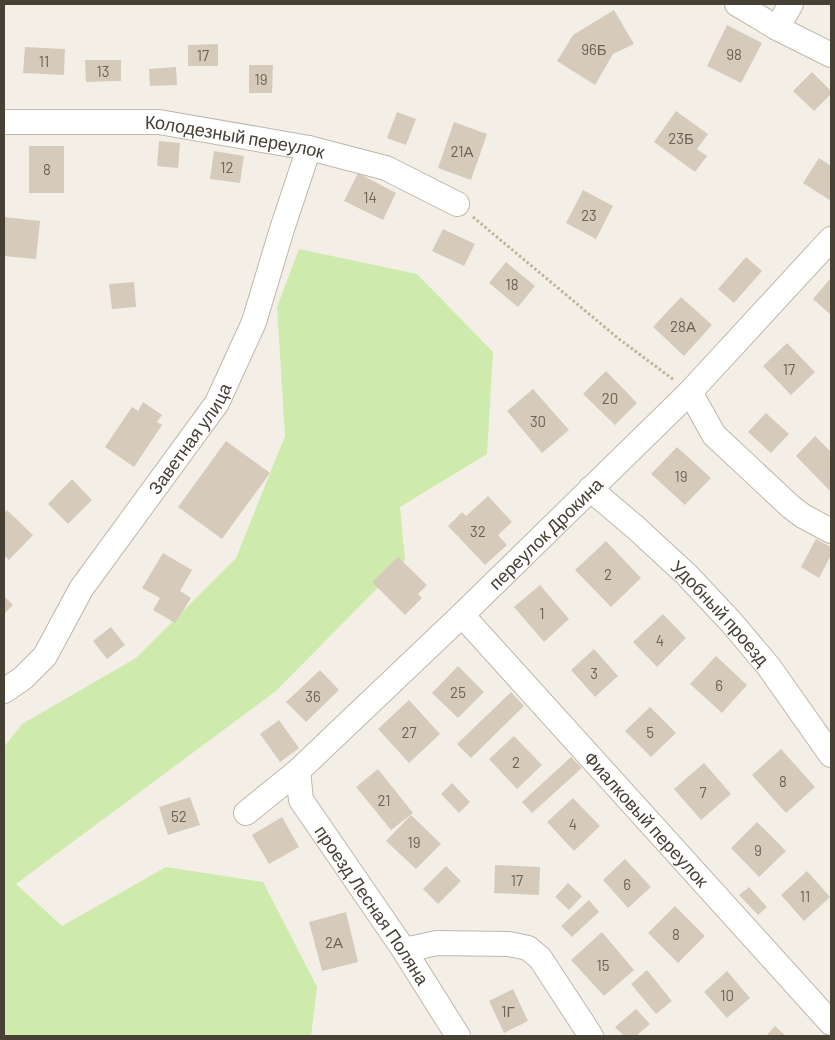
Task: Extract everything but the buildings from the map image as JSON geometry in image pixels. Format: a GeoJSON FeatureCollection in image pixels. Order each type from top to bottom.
{"type":"FeatureCollection","features":[{"type":"Feature","properties":{"kind":"street"},"geometry":{"type":"LineString","coordinates":[[737,4],[777,28],[831,55]]}},
{"type":"Feature","properties":{"kind":"street"},"geometry":{"type":"LineString","coordinates":[[777,28],[791,4]]}},
{"type":"Feature","properties":{"kind":"street","name":"Колодезный переулок"},"geometry":{"type":"LineString","coordinates":[[4,122],[159,122],[309,148],[386,168],[457,204]]}},
{"type":"Feature","properties":{"kind":"street","name":"Заветная улица"},"geometry":{"type":"LineString","coordinates":[[4,691],[23,678],[45,656],[81,589],[217,403],[254,322],[309,148]]}},
{"type":"Feature","properties":{"kind":"street","name":"переулок Дрокина"},"geometry":{"type":"LineString","coordinates":[[246,813],[298,771],[462,615],[690,392],[831,239]]}},
{"type":"Feature","properties":{"kind":"street"},"geometry":{"type":"LineString","coordinates":[[690,392],[714,435],[791,507],[803,516],[831,531]]}},
{"type":"Feature","properties":{"kind":"street","name":"Удобный проезд"},"geometry":{"type":"LineString","coordinates":[[590,489],[687,574],[732,622],[769,667],[831,755]]}},
{"type":"Feature","properties":{"kind":"street","name":"Фиалковый переулок"},"geometry":{"type":"LineString","coordinates":[[462,615],[831,1022]]}},
{"type":"Feature","properties":{"kind":"street","name":"проезд Лесная Поляна"},"geometry":{"type":"LineString","coordinates":[[298,771],[301,800],[404,950],[458,1036]]}},
{"type":"Feature","properties":{"kind":"street"},"geometry":{"type":"LineString","coordinates":[[404,950],[437,943],[509,944],[528,948],[540,958],[591,1036]]}},
{"type":"Feature","properties":{"kind":"path"},"geometry":{"type":"LineString","coordinates":[[457,204],[619,339],[690,392]]}},
{"type":"Feature","properties":{"kind":"green space"},"geometry":{"type":"Polygon","coordinates":[[[299,249],[417,274],[493,352],[487,454],[400,507],[405,560],[276,691],[16,884],[62,926],[166,867],[263,882],[317,987],[311,1036],[4,1036],[4,747],[22,724],[136,658],[236,558],[285,436],[277,307],[299,249]]]}}]}
